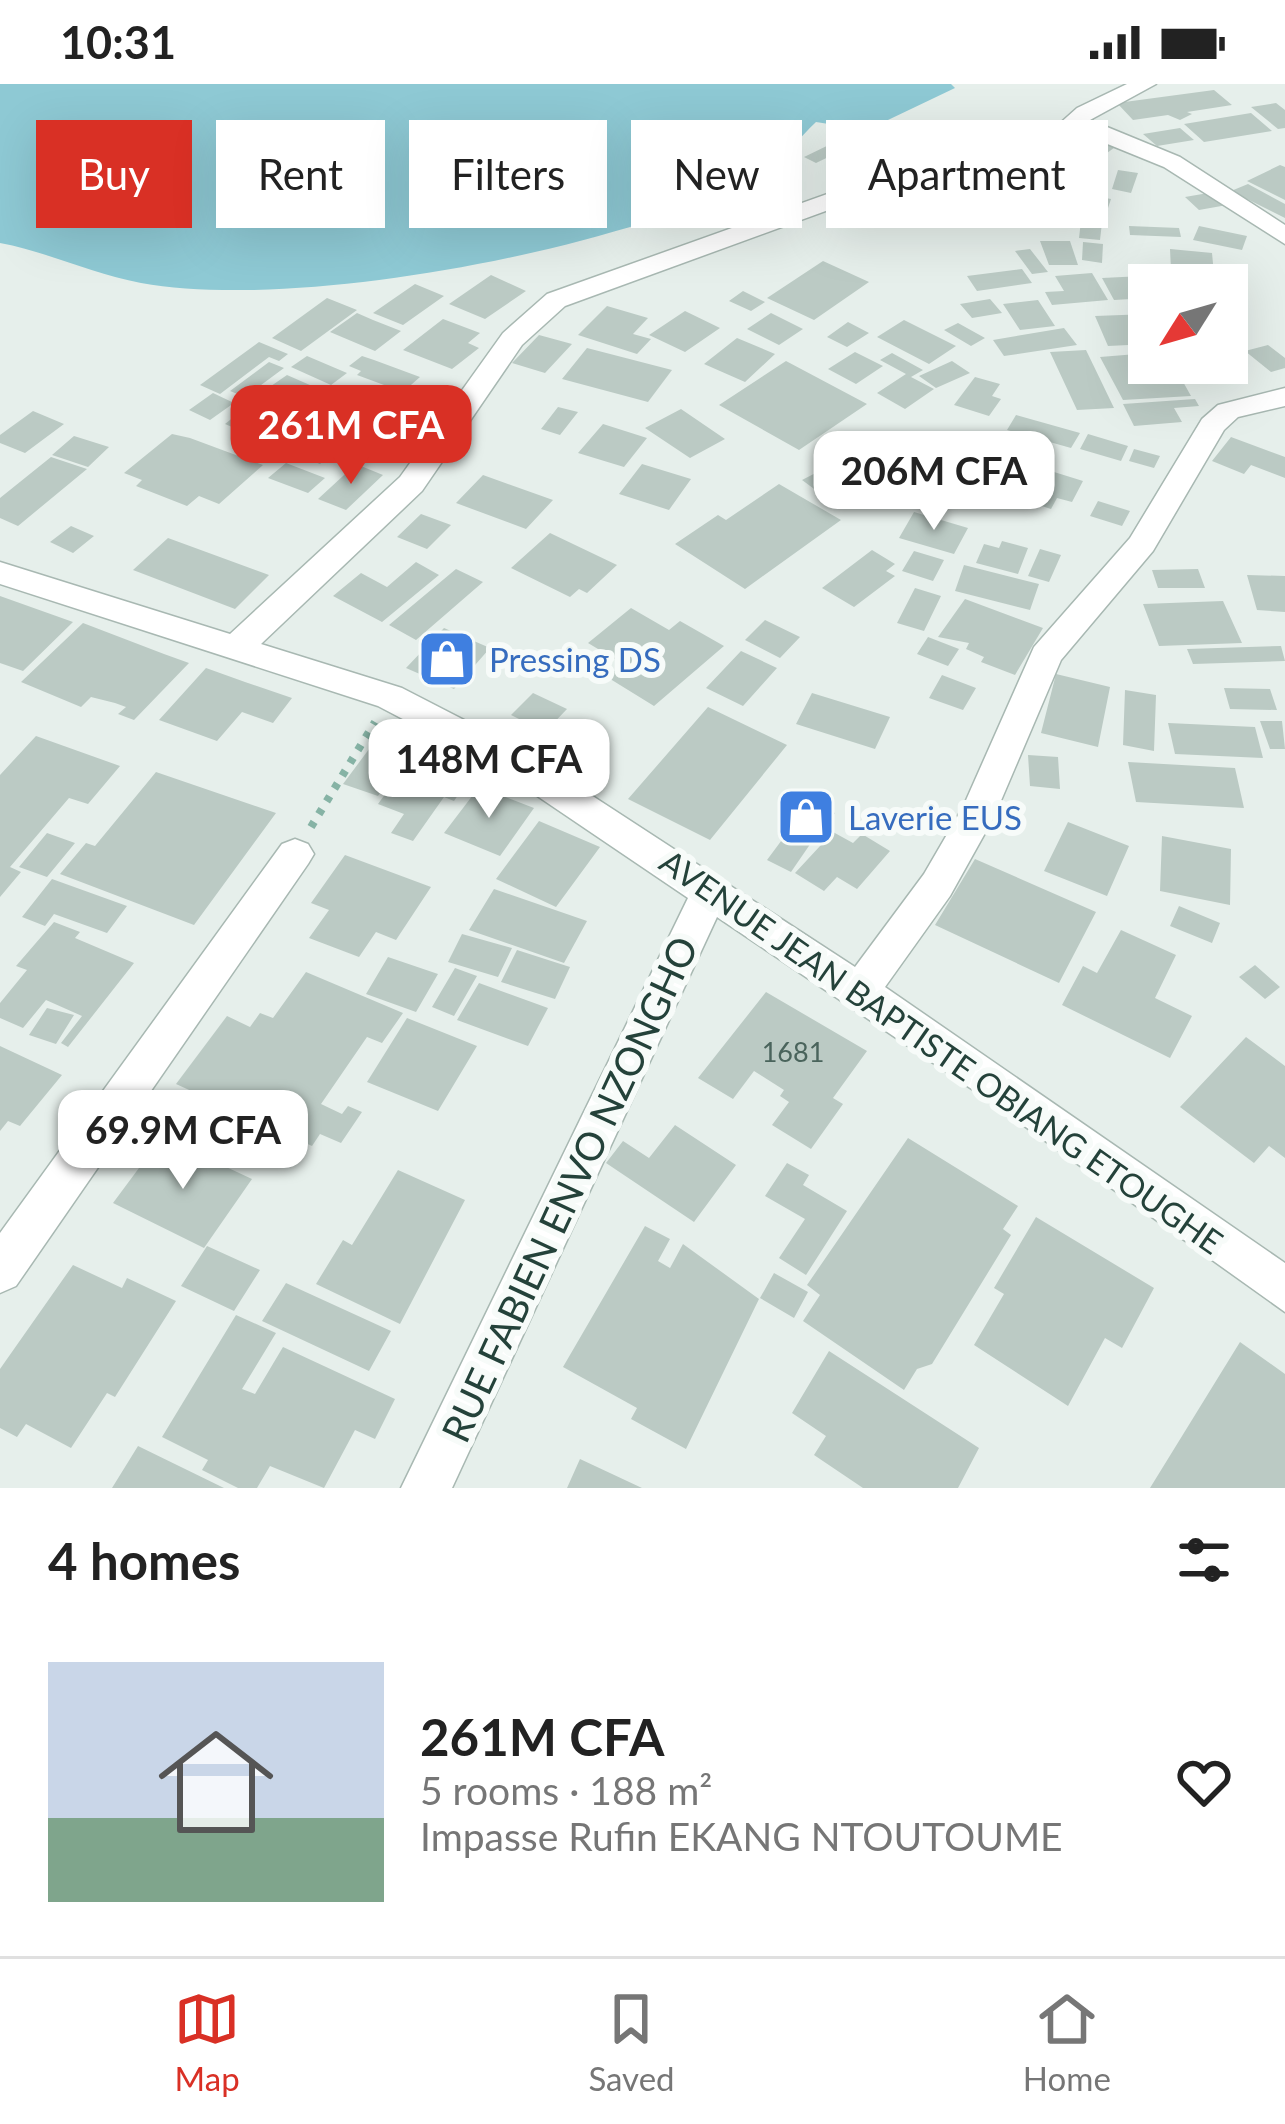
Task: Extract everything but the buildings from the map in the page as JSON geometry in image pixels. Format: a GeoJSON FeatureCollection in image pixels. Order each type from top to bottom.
{"type":"FeatureCollection","features":[{"type":"Feature","properties":{"kind":"street"},"geometry":{"type":"LineString","coordinates":[[1078,120],[1145,84]]}},
{"type":"Feature","properties":{"kind":"street"},"geometry":{"type":"LineString","coordinates":[[1108,136],[1172,162],[1285,236]]}},
{"type":"Feature","properties":{"kind":"street"},"geometry":{"type":"LineString","coordinates":[[235,649],[411,484],[488,373],[537,313],[556,300],[826,203]]}},
{"type":"Feature","properties":{"kind":"street"},"geometry":{"type":"LineString","coordinates":[[860,991],[937,885],[987,797],[1046,655],[1142,544],[1212,425],[1228,410],[1285,397]]}},
{"type":"Feature","properties":{"kind":"street","name":"AVENUE JEAN BAPTISTE OBIANG ETOUGHE"},"geometry":{"type":"LineString","coordinates":[[0,573],[390,698],[509,759],[860,991],[1285,1290]]}},
{"type":"Feature","properties":{"kind":"street"},"geometry":{"type":"LineString","coordinates":[[0,1271],[295,854]]}},
{"type":"Feature","properties":{"kind":"street","name":"RUE FABIEN ENVO NZONGHO"},"geometry":{"type":"LineString","coordinates":[[427,1488],[711,890]]}},
{"type":"Feature","properties":{"kind":"path"},"geometry":{"type":"LineString","coordinates":[[295,854],[390,698]]}},
{"type":"Feature","properties":{"kind":"water"},"geometry":{"type":"Polygon","coordinates":[[[0,84],[951,84],[955,88],[888,120],[826,120],[816,122],[802,136],[802,120],[631,120],[631,226],[449,269],[364,282],[207,290],[123,279],[0,243],[0,84]]]}},
{"type":"Feature","properties":{"kind":"place","name":"Pressing DS"},"geometry":{"type":"Point","coordinates":[447,659]}},
{"type":"Feature","properties":{"kind":"place","name":"Laverie EUS"},"geometry":{"type":"Point","coordinates":[806,817]}}]}
